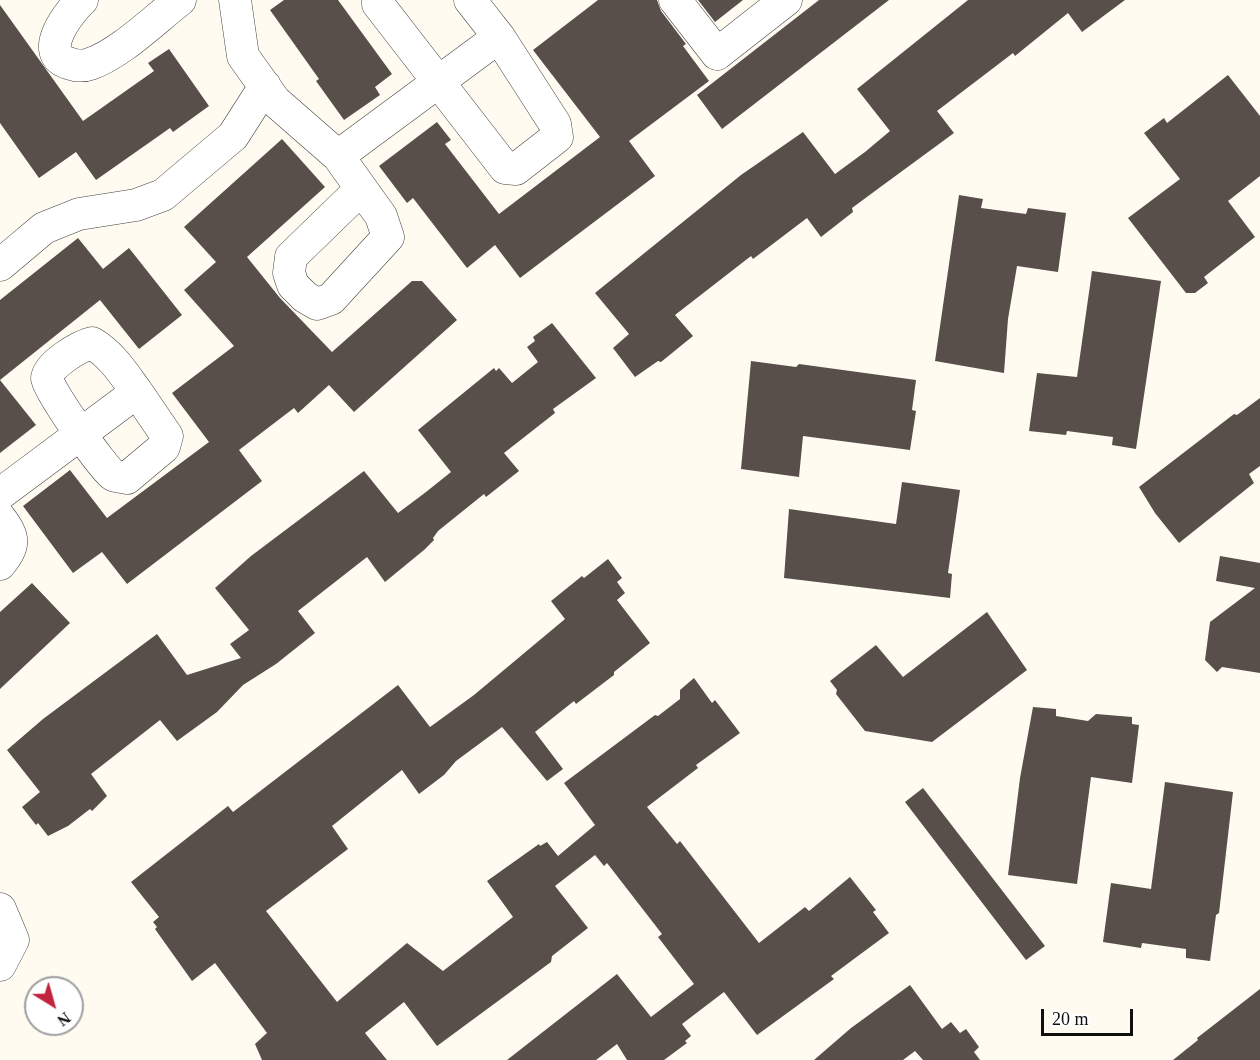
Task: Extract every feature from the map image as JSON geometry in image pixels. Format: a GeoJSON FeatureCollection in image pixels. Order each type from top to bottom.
{"type":"FeatureCollection","features":[{"type":"Feature","properties":{"kind":"street"},"geometry":{"type":"LineString","coordinates":[[82,0],[64,19],[56,39],[56,51],[62,62],[78,67],[109,55],[180,0]]}},
{"type":"Feature","properties":{"kind":"street"},"geometry":{"type":"LineString","coordinates":[[235,0],[243,56],[275,101],[338,156],[361,189]]}},
{"type":"Feature","properties":{"kind":"street"},"geometry":{"type":"LineString","coordinates":[[378,0],[378,4],[505,168],[516,169],[557,137],[555,124],[499,37],[470,0]]}},
{"type":"Feature","properties":{"kind":"street"},"geometry":{"type":"LineString","coordinates":[[675,0],[717,54],[786,0]]}},
{"type":"Feature","properties":{"kind":"street"},"geometry":{"type":"LineString","coordinates":[[338,156],[499,37]]}},
{"type":"Feature","properties":{"kind":"street"},"geometry":{"type":"LineString","coordinates":[[0,265],[44,228],[79,214],[136,205],[163,195],[233,136],[265,86]]}},
{"type":"Feature","properties":{"kind":"street"},"geometry":{"type":"LineString","coordinates":[[92,343],[112,357],[166,436],[164,447],[127,478],[114,475],[106,468],[80,432],[50,388],[47,379],[50,370],[80,346],[92,343]]}},
{"type":"Feature","properties":{"kind":"street"},"geometry":{"type":"LineString","coordinates":[[0,494],[80,432],[137,392]]}},
{"type":"Feature","properties":{"kind":"street"},"geometry":{"type":"LineString","coordinates":[[0,518],[12,539],[11,550],[0,564]]}},
{"type":"Feature","properties":{"kind":"street"},"geometry":{"type":"LineString","coordinates":[[0,909],[6,952]]}},
{"type":"Feature","properties":{"kind":"building"},"geometry":{"type":"Polygon","coordinates":[[[284,0],[338,0],[392,74],[375,87],[380,95],[344,120],[316,81],[319,79],[270,10],[284,0]]]}},
{"type":"Feature","properties":{"kind":"building"},"geometry":{"type":"Polygon","coordinates":[[[598,0],[657,0],[661,11],[686,44],[683,46],[709,81],[629,141],[655,176],[520,278],[495,245],[467,268],[413,198],[407,203],[379,166],[437,122],[451,140],[445,144],[499,214],[600,137],[533,50],[598,0]]]}},
{"type":"Feature","properties":{"kind":"building"},"geometry":{"type":"Polygon","coordinates":[[[698,0],[743,0],[715,22],[698,0]]]}},
{"type":"Feature","properties":{"kind":"building"},"geometry":{"type":"Polygon","coordinates":[[[819,0],[889,0],[722,129],[697,95],[819,0]]]}},
{"type":"Feature","properties":{"kind":"building"},"geometry":{"type":"Polygon","coordinates":[[[968,0],[1125,0],[1082,32],[1068,13],[1015,56],[1013,53],[937,111],[954,133],[852,208],[853,212],[821,237],[807,218],[753,259],[751,256],[675,315],[693,336],[661,362],[658,361],[635,377],[613,348],[629,334],[595,293],[741,175],[803,132],[835,174],[865,152],[890,131],[857,89],[968,0]]]}},
{"type":"Feature","properties":{"kind":"building"},"geometry":{"type":"Polygon","coordinates":[[[0,5],[83,121],[154,71],[148,63],[169,49],[209,106],[173,132],[170,128],[96,180],[76,152],[39,178],[0,123],[0,5]]]}},
{"type":"Feature","properties":{"kind":"building"},"geometry":{"type":"Polygon","coordinates":[[[1228,75],[1260,116],[1260,176],[1228,201],[1255,237],[1204,277],[1208,283],[1195,293],[1186,293],[1128,218],[1180,179],[1144,133],[1164,118],[1167,123],[1228,75]]]}},
{"type":"Feature","properties":{"kind":"building"},"geometry":{"type":"Polygon","coordinates":[[[282,139],[325,187],[247,257],[280,298],[332,352],[412,281],[422,281],[457,320],[354,412],[329,385],[298,413],[294,408],[239,450],[262,481],[127,584],[102,552],[73,573],[23,506],[70,470],[107,518],[209,442],[172,393],[234,346],[184,290],[216,262],[184,227],[282,139]]]}},
{"type":"Feature","properties":{"kind":"building"},"geometry":{"type":"Polygon","coordinates":[[[959,195],[983,199],[981,208],[1026,214],[1028,208],[1066,213],[1058,272],[1017,266],[1008,319],[1004,373],[935,361],[959,195]]]}},
{"type":"Feature","properties":{"kind":"building"},"geometry":{"type":"Polygon","coordinates":[[[78,238],[103,269],[129,248],[182,315],[139,349],[100,300],[0,380],[0,300],[78,238]]]}},
{"type":"Feature","properties":{"kind":"building"},"geometry":{"type":"Polygon","coordinates":[[[1092,271],[1161,281],[1136,449],[1112,445],[1113,437],[1067,431],[1066,435],[1029,431],[1037,373],[1077,377],[1092,271]]]}},
{"type":"Feature","properties":{"kind":"building"},"geometry":{"type":"Polygon","coordinates":[[[552,323],[596,378],[553,409],[555,413],[504,453],[519,471],[486,497],[484,494],[438,531],[434,540],[424,550],[385,582],[367,557],[298,611],[315,633],[276,664],[243,685],[217,712],[177,741],[160,720],[91,774],[107,796],[92,811],[90,809],[68,826],[48,836],[38,823],[36,825],[22,807],[40,792],[7,750],[43,719],[157,634],[187,675],[241,658],[230,644],[249,630],[215,588],[251,556],[364,471],[398,513],[426,492],[451,472],[418,430],[494,368],[496,371],[499,368],[512,383],[538,362],[527,347],[535,341],[533,337],[552,323]]]}},
{"type":"Feature","properties":{"kind":"building"},"geometry":{"type":"Polygon","coordinates":[[[751,361],[796,367],[799,364],[916,380],[912,410],[916,411],[910,450],[803,436],[799,477],[741,469],[751,361]]]}},
{"type":"Feature","properties":{"kind":"building"},"geometry":{"type":"Polygon","coordinates":[[[0,380],[36,425],[0,453],[0,380]]]}},
{"type":"Feature","properties":{"kind":"building"},"geometry":{"type":"Polygon","coordinates":[[[1260,398],[1260,466],[1249,474],[1254,483],[1179,543],[1155,513],[1139,487],[1234,414],[1237,415],[1260,398]]]}},
{"type":"Feature","properties":{"kind":"building"},"geometry":{"type":"Polygon","coordinates":[[[902,482],[960,490],[948,573],[952,574],[950,598],[784,578],[789,509],[896,524],[902,482]]]}},
{"type":"Feature","properties":{"kind":"building"},"geometry":{"type":"Polygon","coordinates":[[[1220,556],[1260,563],[1260,673],[1222,667],[1217,672],[1205,660],[1210,622],[1255,588],[1216,581],[1220,556]]]}},
{"type":"Feature","properties":{"kind":"building"},"geometry":{"type":"Polygon","coordinates":[[[608,559],[622,578],[617,582],[625,593],[617,600],[650,643],[614,672],[614,675],[576,704],[574,701],[535,732],[563,769],[547,781],[502,727],[456,761],[444,775],[419,794],[402,770],[332,826],[348,849],[266,911],[337,1002],[407,943],[443,971],[513,917],[487,881],[539,844],[540,846],[547,842],[558,856],[595,825],[564,783],[680,699],[680,690],[694,678],[712,703],[715,700],[740,733],[696,765],[698,768],[647,807],[677,844],[680,841],[759,943],[805,907],[809,911],[850,877],[876,910],[873,912],[889,933],[831,976],[834,979],[757,1035],[724,992],[682,1024],[691,1036],[685,1041],[687,1043],[664,1060],[627,1060],[617,1044],[596,1060],[507,1060],[617,974],[651,1017],[694,984],[658,937],[662,934],[607,863],[604,866],[595,855],[555,886],[588,928],[552,956],[551,962],[437,1046],[404,1002],[365,1033],[387,1060],[262,1060],[255,1044],[267,1033],[215,963],[192,981],[155,929],[157,927],[153,922],[159,917],[131,882],[228,806],[233,812],[398,685],[430,727],[474,695],[565,619],[551,601],[608,559]]]}},
{"type":"Feature","properties":{"kind":"building"},"geometry":{"type":"Polygon","coordinates":[[[32,583],[70,623],[0,689],[0,612],[32,583]]]}},
{"type":"Feature","properties":{"kind":"building"},"geometry":{"type":"Polygon","coordinates":[[[987,612],[1027,670],[932,742],[865,731],[836,694],[837,690],[830,681],[876,645],[903,677],[987,612]]]}},
{"type":"Feature","properties":{"kind":"building"},"geometry":{"type":"Polygon","coordinates":[[[1033,707],[1056,709],[1056,716],[1088,721],[1096,714],[1132,717],[1132,724],[1139,725],[1132,783],[1091,777],[1077,884],[1008,875],[1020,778],[1033,707]]]}},
{"type":"Feature","properties":{"kind":"building"},"geometry":{"type":"Polygon","coordinates":[[[1165,782],[1233,792],[1219,913],[1216,915],[1210,961],[1186,958],[1186,949],[1142,943],[1141,948],[1103,942],[1111,883],[1151,889],[1165,782]]]}},
{"type":"Feature","properties":{"kind":"building"},"geometry":{"type":"Polygon","coordinates":[[[923,788],[1045,946],[1026,960],[905,802],[923,788]]]}},
{"type":"Feature","properties":{"kind":"building"},"geometry":{"type":"Polygon","coordinates":[[[910,985],[942,1029],[951,1022],[960,1033],[966,1029],[979,1047],[974,1052],[980,1060],[923,1060],[915,1051],[903,1060],[814,1060],[851,1028],[910,985]]]}},
{"type":"Feature","properties":{"kind":"building"},"geometry":{"type":"Polygon","coordinates":[[[1260,989],[1260,1060],[1173,1060],[1198,1040],[1197,1038],[1260,989]]]}}]}
